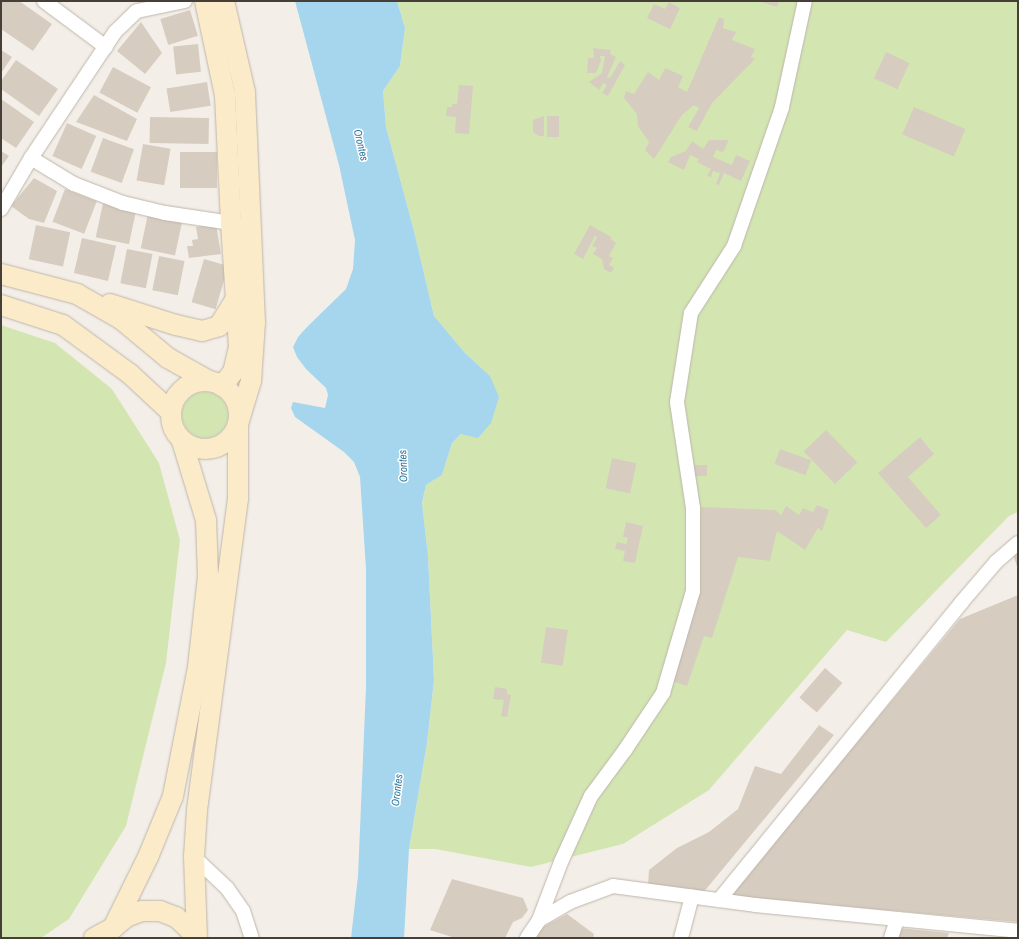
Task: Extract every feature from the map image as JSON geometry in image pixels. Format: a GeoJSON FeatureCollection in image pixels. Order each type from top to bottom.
{"type":"FeatureCollection","features":[{"type":"Feature","properties":{"kind":"main road"},"geometry":{"type":"LineString","coordinates":[[110,933],[148,857],[173,796],[198,667],[208,576],[206,520],[182,441],[175,432],[172,423],[171,412],[174,402],[180,393],[193,384],[216,384],[233,372],[240,347],[230,223],[225,95],[205,1]]}},
{"type":"Feature","properties":{"kind":"main road"},"geometry":{"type":"LineString","coordinates":[[182,441],[192,447],[203,450],[215,448],[230,439],[238,424],[251,381],[255,323],[245,92],[224,1]]}},
{"type":"Feature","properties":{"kind":"main road"},"geometry":{"type":"LineString","coordinates":[[1,274],[77,294],[176,325],[202,331],[219,326],[236,299]]}},
{"type":"Feature","properties":{"kind":"main road"},"geometry":{"type":"LineString","coordinates":[[77,294],[121,319],[168,358],[230,391],[236,401],[239,412],[238,499],[197,810],[194,858],[197,938]]}},
{"type":"Feature","properties":{"kind":"main road"},"geometry":{"type":"LineString","coordinates":[[1,305],[63,325],[130,374],[171,412]]}},
{"type":"Feature","properties":{"kind":"main road"},"geometry":{"type":"LineString","coordinates":[[94,938],[110,933],[126,917],[142,911],[160,911],[176,917],[189,929],[194,938]]}},
{"type":"Feature","properties":{"kind":"street"},"geometry":{"type":"LineString","coordinates":[[44,1],[106,47]]}},
{"type":"Feature","properties":{"kind":"street"},"geometry":{"type":"LineString","coordinates":[[1,209],[31,158],[115,32],[137,11],[185,1]]}},
{"type":"Feature","properties":{"kind":"street"},"geometry":{"type":"LineString","coordinates":[[526,938],[539,920],[561,862],[591,796],[625,750],[663,693],[693,590],[693,508],[677,402],[691,313],[734,246],[782,107],[805,1]]}},
{"type":"Feature","properties":{"kind":"street"},"geometry":{"type":"LineString","coordinates":[[31,158],[74,184],[123,203],[165,213],[230,223]]}},
{"type":"Feature","properties":{"kind":"street"},"geometry":{"type":"LineString","coordinates":[[719,900],[961,603],[996,562],[1018,543]]}},
{"type":"Feature","properties":{"kind":"street"},"geometry":{"type":"LineString","coordinates":[[194,858],[231,894],[243,911],[252,938]]}},
{"type":"Feature","properties":{"kind":"street"},"geometry":{"type":"LineString","coordinates":[[539,920],[570,902],[614,886],[719,900],[1018,931]]}},
{"type":"Feature","properties":{"kind":"street"},"geometry":{"type":"LineString","coordinates":[[681,938],[692,896]]}},
{"type":"Feature","properties":{"kind":"street"},"geometry":{"type":"LineString","coordinates":[[891,938],[897,919]]}},
{"type":"Feature","properties":{"kind":"green space"},"geometry":{"type":"Polygon","coordinates":[[[397,1],[1018,1],[1018,512],[1009,516],[886,642],[847,630],[709,790],[623,844],[531,867],[435,849],[409,849],[427,743],[434,680],[428,556],[422,504],[426,485],[442,475],[452,443],[461,434],[490,376],[465,353],[434,316],[414,231],[386,127],[383,91],[400,66],[405,28],[397,1]]]}},
{"type":"Feature","properties":{"kind":"green space"},"geometry":{"type":"Polygon","coordinates":[[[1,325],[55,343],[112,389],[159,463],[180,540],[166,663],[126,826],[69,919],[41,938],[1,938],[1,325]]]}},
{"type":"Feature","properties":{"kind":"green space"},"geometry":{"type":"Polygon","coordinates":[[[205,392],[218,396],[224,402],[228,415],[224,428],[218,434],[205,438],[192,434],[186,428],[182,415],[186,402],[192,396],[205,392]]]}},
{"type":"Feature","properties":{"kind":"water","name":"Orontes"},"geometry":{"type":"Polygon","coordinates":[[[295,1],[397,1],[405,28],[400,66],[383,91],[386,127],[414,231],[434,316],[465,353],[490,376],[499,397],[491,423],[478,438],[461,434],[452,443],[442,475],[426,485],[422,503],[428,556],[434,680],[427,743],[409,849],[404,938],[351,938],[358,876],[366,687],[366,569],[360,477],[354,462],[344,452],[295,417],[291,408],[293,402],[325,408],[328,395],[326,388],[306,369],[297,357],[293,347],[298,337],[307,327],[346,289],[353,269],[355,240],[339,165],[295,1]]]}},
{"type":"Feature","properties":{"kind":"building"},"geometry":{"type":"Polygon","coordinates":[[[1,1],[19,1],[52,24],[33,51],[1,29],[1,1]]]}},
{"type":"Feature","properties":{"kind":"building"},"geometry":{"type":"Polygon","coordinates":[[[758,1],[779,1],[777,7],[758,1]]]}},
{"type":"Feature","properties":{"kind":"building"},"geometry":{"type":"Polygon","coordinates":[[[669,2],[680,8],[670,29],[647,18],[654,4],[665,9],[669,2]]]}},
{"type":"Feature","properties":{"kind":"building"},"geometry":{"type":"Polygon","coordinates":[[[190,10],[198,36],[168,45],[160,19],[190,10]]]}},
{"type":"Feature","properties":{"kind":"building"},"geometry":{"type":"Polygon","coordinates":[[[719,17],[724,19],[723,28],[736,32],[732,40],[755,49],[751,57],[755,59],[712,103],[697,131],[688,127],[699,108],[694,105],[682,115],[654,159],[645,150],[649,142],[638,126],[637,114],[624,98],[626,91],[634,94],[648,72],[659,80],[665,68],[683,76],[678,87],[687,92],[719,17]]]}},
{"type":"Feature","properties":{"kind":"building"},"geometry":{"type":"Polygon","coordinates":[[[141,22],[162,53],[145,74],[117,51],[141,22]]]}},
{"type":"Feature","properties":{"kind":"building"},"geometry":{"type":"Polygon","coordinates":[[[198,44],[201,72],[176,74],[173,47],[198,44]]]}},
{"type":"Feature","properties":{"kind":"building"},"geometry":{"type":"Polygon","coordinates":[[[593,48],[611,50],[610,54],[616,57],[607,77],[610,78],[620,61],[625,65],[608,96],[602,93],[607,85],[603,83],[599,90],[589,82],[602,73],[605,56],[600,56],[601,61],[596,73],[587,73],[588,58],[594,58],[593,48]]]}},
{"type":"Feature","properties":{"kind":"building"},"geometry":{"type":"Polygon","coordinates":[[[1,50],[12,57],[1,73],[1,50]]]}},
{"type":"Feature","properties":{"kind":"building"},"geometry":{"type":"Polygon","coordinates":[[[886,52],[910,63],[897,89],[874,78],[886,52]]]}},
{"type":"Feature","properties":{"kind":"building"},"geometry":{"type":"Polygon","coordinates":[[[16,60],[58,89],[39,116],[1,89],[1,81],[16,60]]]}},
{"type":"Feature","properties":{"kind":"building"},"geometry":{"type":"Polygon","coordinates":[[[113,67],[151,87],[137,113],[99,93],[113,67]]]}},
{"type":"Feature","properties":{"kind":"building"},"geometry":{"type":"Polygon","coordinates":[[[207,82],[211,106],[170,112],[167,88],[207,82]]]}},
{"type":"Feature","properties":{"kind":"building"},"geometry":{"type":"Polygon","coordinates":[[[459,85],[473,86],[469,134],[455,133],[456,117],[446,116],[447,107],[452,107],[452,104],[457,104],[459,85]]]}},
{"type":"Feature","properties":{"kind":"building"},"geometry":{"type":"Polygon","coordinates":[[[94,95],[137,119],[127,141],[76,122],[94,95]]]}},
{"type":"Feature","properties":{"kind":"building"},"geometry":{"type":"Polygon","coordinates":[[[1,99],[34,122],[16,148],[1,138],[1,99]]]}},
{"type":"Feature","properties":{"kind":"building"},"geometry":{"type":"Polygon","coordinates":[[[914,107],[966,129],[954,156],[902,135],[914,107]]]}},
{"type":"Feature","properties":{"kind":"building"},"geometry":{"type":"Polygon","coordinates":[[[544,116],[544,136],[539,136],[533,132],[533,120],[544,116]]]}},
{"type":"Feature","properties":{"kind":"building"},"geometry":{"type":"Polygon","coordinates":[[[547,116],[559,116],[559,137],[547,137],[547,116]]]}},
{"type":"Feature","properties":{"kind":"building"},"geometry":{"type":"Polygon","coordinates":[[[150,117],[209,118],[209,144],[150,143],[150,117]]]}},
{"type":"Feature","properties":{"kind":"building"},"geometry":{"type":"Polygon","coordinates":[[[67,123],[96,136],[82,169],[52,156],[67,123]]]}},
{"type":"Feature","properties":{"kind":"building"},"geometry":{"type":"Polygon","coordinates":[[[103,138],[134,149],[122,183],[91,172],[103,138]]]}},
{"type":"Feature","properties":{"kind":"building"},"geometry":{"type":"Polygon","coordinates":[[[709,140],[729,140],[723,152],[716,150],[713,157],[732,165],[736,155],[750,161],[741,181],[724,173],[719,185],[716,184],[720,173],[713,171],[711,177],[707,176],[711,169],[697,162],[699,159],[690,155],[684,170],[668,162],[671,157],[686,151],[692,141],[703,149],[709,140]]]}},
{"type":"Feature","properties":{"kind":"building"},"geometry":{"type":"Polygon","coordinates":[[[143,144],[171,149],[164,185],[137,180],[143,144]]]}},
{"type":"Feature","properties":{"kind":"building"},"geometry":{"type":"Polygon","coordinates":[[[1,151],[9,156],[1,167],[1,151]]]}},
{"type":"Feature","properties":{"kind":"building"},"geometry":{"type":"Polygon","coordinates":[[[180,152],[217,152],[217,188],[180,188],[180,152]]]}},
{"type":"Feature","properties":{"kind":"building"},"geometry":{"type":"Polygon","coordinates":[[[34,178],[57,191],[44,223],[29,219],[11,206],[34,178]]]}},
{"type":"Feature","properties":{"kind":"building"},"geometry":{"type":"Polygon","coordinates":[[[65,189],[97,201],[84,234],[52,222],[65,189]]]}},
{"type":"Feature","properties":{"kind":"building"},"geometry":{"type":"Polygon","coordinates":[[[103,203],[136,210],[129,244],[96,237],[103,203]]]}},
{"type":"Feature","properties":{"kind":"building"},"geometry":{"type":"Polygon","coordinates":[[[148,214],[182,221],[175,256],[141,248],[148,214]]]}},
{"type":"Feature","properties":{"kind":"building"},"geometry":{"type":"Polygon","coordinates":[[[216,224],[221,254],[189,258],[187,246],[193,246],[192,240],[198,239],[196,227],[216,224]]]}},
{"type":"Feature","properties":{"kind":"building"},"geometry":{"type":"Polygon","coordinates":[[[36,225],[70,232],[63,267],[29,259],[36,225]]]}},
{"type":"Feature","properties":{"kind":"building"},"geometry":{"type":"Polygon","coordinates":[[[590,225],[611,237],[611,239],[616,243],[609,256],[613,258],[609,265],[614,268],[611,273],[604,269],[602,259],[593,254],[597,248],[592,246],[597,237],[595,236],[583,259],[574,254],[590,225]]]}},
{"type":"Feature","properties":{"kind":"building"},"geometry":{"type":"Polygon","coordinates":[[[82,238],[116,246],[108,281],[74,273],[82,238]]]}},
{"type":"Feature","properties":{"kind":"building"},"geometry":{"type":"Polygon","coordinates":[[[127,249],[153,254],[146,288],[120,283],[127,249]]]}},
{"type":"Feature","properties":{"kind":"building"},"geometry":{"type":"Polygon","coordinates":[[[159,256],[185,261],[178,295],[152,290],[159,256]]]}},
{"type":"Feature","properties":{"kind":"building"},"geometry":{"type":"Polygon","coordinates":[[[204,259],[228,266],[216,309],[192,302],[204,259]]]}},
{"type":"Feature","properties":{"kind":"building"},"geometry":{"type":"Polygon","coordinates":[[[826,430],[857,462],[835,484],[804,452],[826,430]]]}},
{"type":"Feature","properties":{"kind":"building"},"geometry":{"type":"Polygon","coordinates":[[[920,437],[934,454],[908,477],[941,515],[926,528],[878,473],[920,437]]]}},
{"type":"Feature","properties":{"kind":"building"},"geometry":{"type":"Polygon","coordinates":[[[780,449],[811,460],[806,475],[775,464],[780,449]]]}},
{"type":"Feature","properties":{"kind":"building"},"geometry":{"type":"Polygon","coordinates":[[[612,458],[636,463],[630,494],[606,488],[612,458]]]}},
{"type":"Feature","properties":{"kind":"building"},"geometry":{"type":"Polygon","coordinates":[[[694,465],[707,465],[707,476],[694,476],[694,465]]]}},
{"type":"Feature","properties":{"kind":"building"},"geometry":{"type":"Polygon","coordinates":[[[817,505],[829,510],[822,531],[818,528],[805,550],[777,531],[770,561],[738,557],[712,638],[704,636],[687,686],[671,681],[698,582],[701,507],[775,510],[781,515],[786,506],[799,515],[803,508],[813,512],[817,505]]]}},
{"type":"Feature","properties":{"kind":"building"},"geometry":{"type":"Polygon","coordinates":[[[626,522],[643,526],[635,563],[623,561],[625,551],[615,549],[617,542],[626,544],[628,538],[623,537],[626,522]]]}},
{"type":"Feature","properties":{"kind":"building"},"geometry":{"type":"Polygon","coordinates":[[[1018,548],[1018,569],[1012,552],[1018,548]]]}},
{"type":"Feature","properties":{"kind":"building"},"geometry":{"type":"Polygon","coordinates":[[[1018,595],[1018,922],[729,896],[960,619],[1018,595]]]}},
{"type":"Feature","properties":{"kind":"building"},"geometry":{"type":"Polygon","coordinates":[[[546,627],[568,630],[563,666],[541,663],[546,627]]]}},
{"type":"Feature","properties":{"kind":"building"},"geometry":{"type":"Polygon","coordinates":[[[825,668],[842,683],[817,713],[799,697],[825,668]]]}},
{"type":"Feature","properties":{"kind":"building"},"geometry":{"type":"Polygon","coordinates":[[[495,687],[507,689],[507,694],[511,695],[507,717],[501,716],[504,700],[493,699],[495,687]]]}},
{"type":"Feature","properties":{"kind":"building"},"geometry":{"type":"Polygon","coordinates":[[[819,725],[834,735],[702,894],[648,886],[649,870],[677,848],[709,832],[738,809],[755,766],[781,774],[819,725]]]}},
{"type":"Feature","properties":{"kind":"building"},"geometry":{"type":"Polygon","coordinates":[[[452,879],[523,898],[528,910],[522,918],[513,922],[505,938],[455,938],[430,930],[452,879]]]}},
{"type":"Feature","properties":{"kind":"building"},"geometry":{"type":"Polygon","coordinates":[[[567,914],[594,934],[593,938],[534,938],[543,927],[567,914]]]}},
{"type":"Feature","properties":{"kind":"building"},"geometry":{"type":"Polygon","coordinates":[[[898,928],[949,933],[947,938],[895,938],[898,928]]]}}]}
